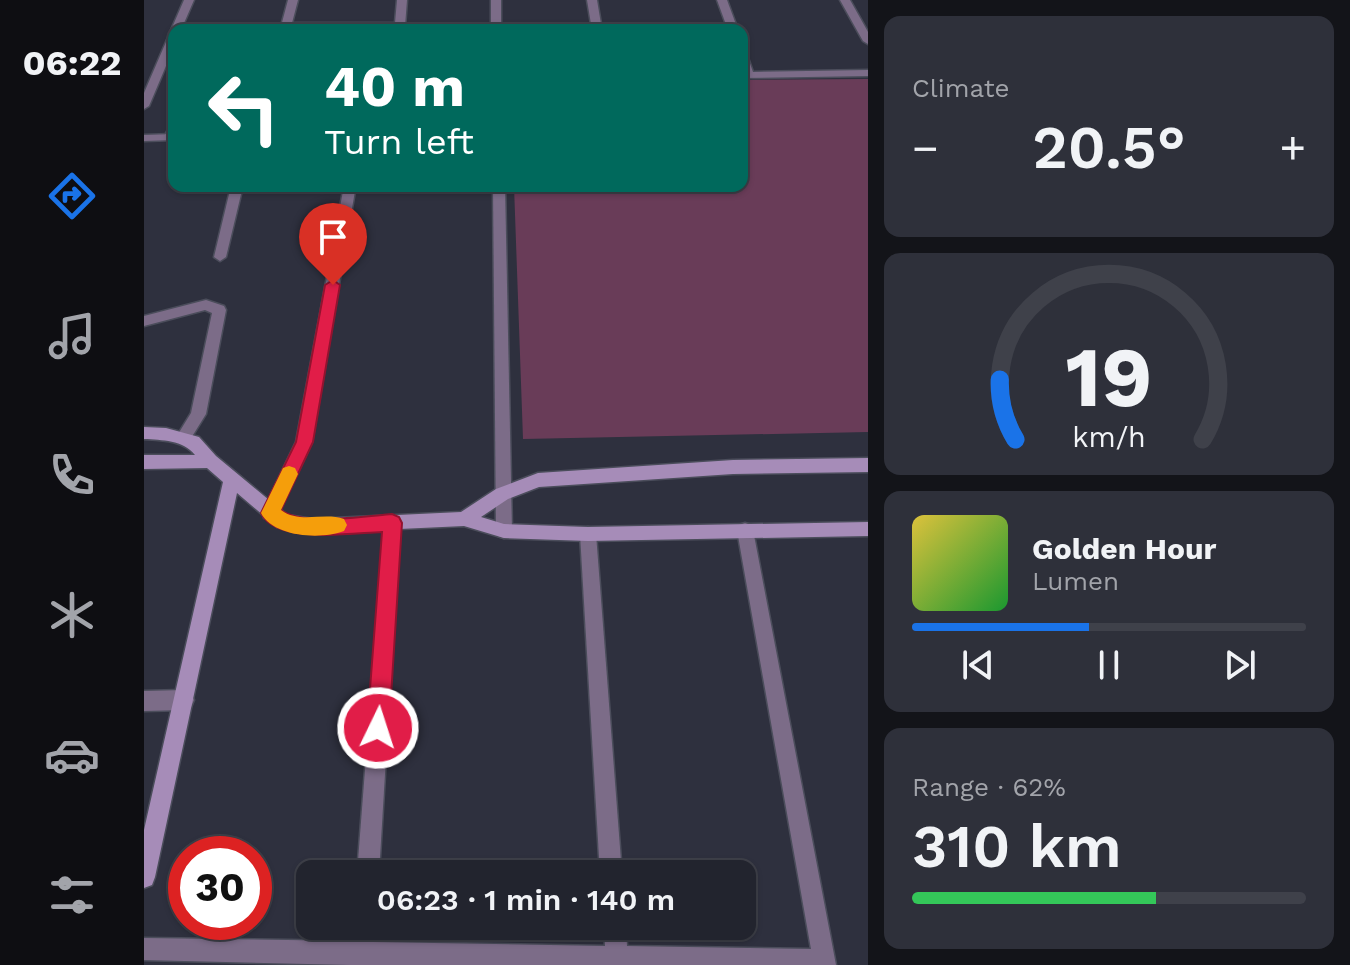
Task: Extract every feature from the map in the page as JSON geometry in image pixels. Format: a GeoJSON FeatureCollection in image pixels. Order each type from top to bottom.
{"type":"FeatureCollection","features":[{"type":"Feature","properties":{"kind":"street"},"geometry":{"type":"LineString","coordinates":[[178,24],[189,0]]}},
{"type":"Feature","properties":{"kind":"street"},"geometry":{"type":"LineString","coordinates":[[286,24],[293,0]]}},
{"type":"Feature","properties":{"kind":"street"},"geometry":{"type":"LineString","coordinates":[[399,24],[402,0]]}},
{"type":"Feature","properties":{"kind":"street"},"geometry":{"type":"LineString","coordinates":[[496,0],[496,24]]}},
{"type":"Feature","properties":{"kind":"street"},"geometry":{"type":"LineString","coordinates":[[592,0],[596,24]]}},
{"type":"Feature","properties":{"kind":"street"},"geometry":{"type":"LineString","coordinates":[[722,0],[731,24]]}},
{"type":"Feature","properties":{"kind":"street"},"geometry":{"type":"LineString","coordinates":[[845,0],[868,41]]}},
{"type":"Feature","properties":{"kind":"street"},"geometry":{"type":"LineString","coordinates":[[144,106],[168,49]]}},
{"type":"Feature","properties":{"kind":"street"},"geometry":{"type":"LineString","coordinates":[[161,66],[168,66]]}},
{"type":"Feature","properties":{"kind":"street"},"geometry":{"type":"LineString","coordinates":[[748,75],[868,73]]}},
{"type":"Feature","properties":{"kind":"street"},"geometry":{"type":"LineString","coordinates":[[144,138],[168,135]]}},
{"type":"Feature","properties":{"kind":"street"},"geometry":{"type":"LineString","coordinates":[[220,257],[236,192]]}},
{"type":"Feature","properties":{"kind":"street"},"geometry":{"type":"LineString","coordinates":[[270,513],[304,442],[349,192]]}},
{"type":"Feature","properties":{"kind":"street"},"geometry":{"type":"LineString","coordinates":[[499,192],[504,531]]}},
{"type":"Feature","properties":{"kind":"street"},"geometry":{"type":"LineString","coordinates":[[144,321],[206,305],[219,310],[198,414],[183,439]]}},
{"type":"Feature","properties":{"kind":"street"},"geometry":{"type":"LineString","coordinates":[[144,433],[166,434],[194,442],[210,461],[270,513],[283,522],[313,526],[464,519],[504,531],[588,534],[868,529]]}},
{"type":"Feature","properties":{"kind":"street"},"geometry":{"type":"LineString","coordinates":[[144,462],[210,461]]}},
{"type":"Feature","properties":{"kind":"street"},"geometry":{"type":"LineString","coordinates":[[464,519],[502,494],[538,480],[733,467],[868,465]]}},
{"type":"Feature","properties":{"kind":"street"},"geometry":{"type":"LineString","coordinates":[[144,877],[232,479]]}},
{"type":"Feature","properties":{"kind":"street"},"geometry":{"type":"LineString","coordinates":[[369,860],[392,523]]}},
{"type":"Feature","properties":{"kind":"street"},"geometry":{"type":"LineString","coordinates":[[144,949],[362,959],[824,963],[745,530]]}},
{"type":"Feature","properties":{"kind":"street"},"geometry":{"type":"LineString","coordinates":[[588,534],[610,860]]}},
{"type":"Feature","properties":{"kind":"street"},"geometry":{"type":"LineString","coordinates":[[144,701],[184,700]]}},
{"type":"Feature","properties":{"kind":"street"},"geometry":{"type":"LineString","coordinates":[[616,940],[617,961]]}},
{"type":"Feature","properties":{"kind":"shaded area"},"geometry":{"type":"Polygon","coordinates":[[[868,79],[868,432],[523,439],[514,192],[748,192],[748,80],[868,79]]]}},
{"type":"Feature","properties":{"kind":"slow traffic"},"geometry":{"type":"LineString","coordinates":[[289,474],[270,513],[283,522],[337,525]]}},
{"type":"Feature","properties":{"kind":"route"},"geometry":{"type":"LineString","coordinates":[[333,285],[304,442],[270,513],[283,522],[313,526],[392,523],[378,728]]}}]}
